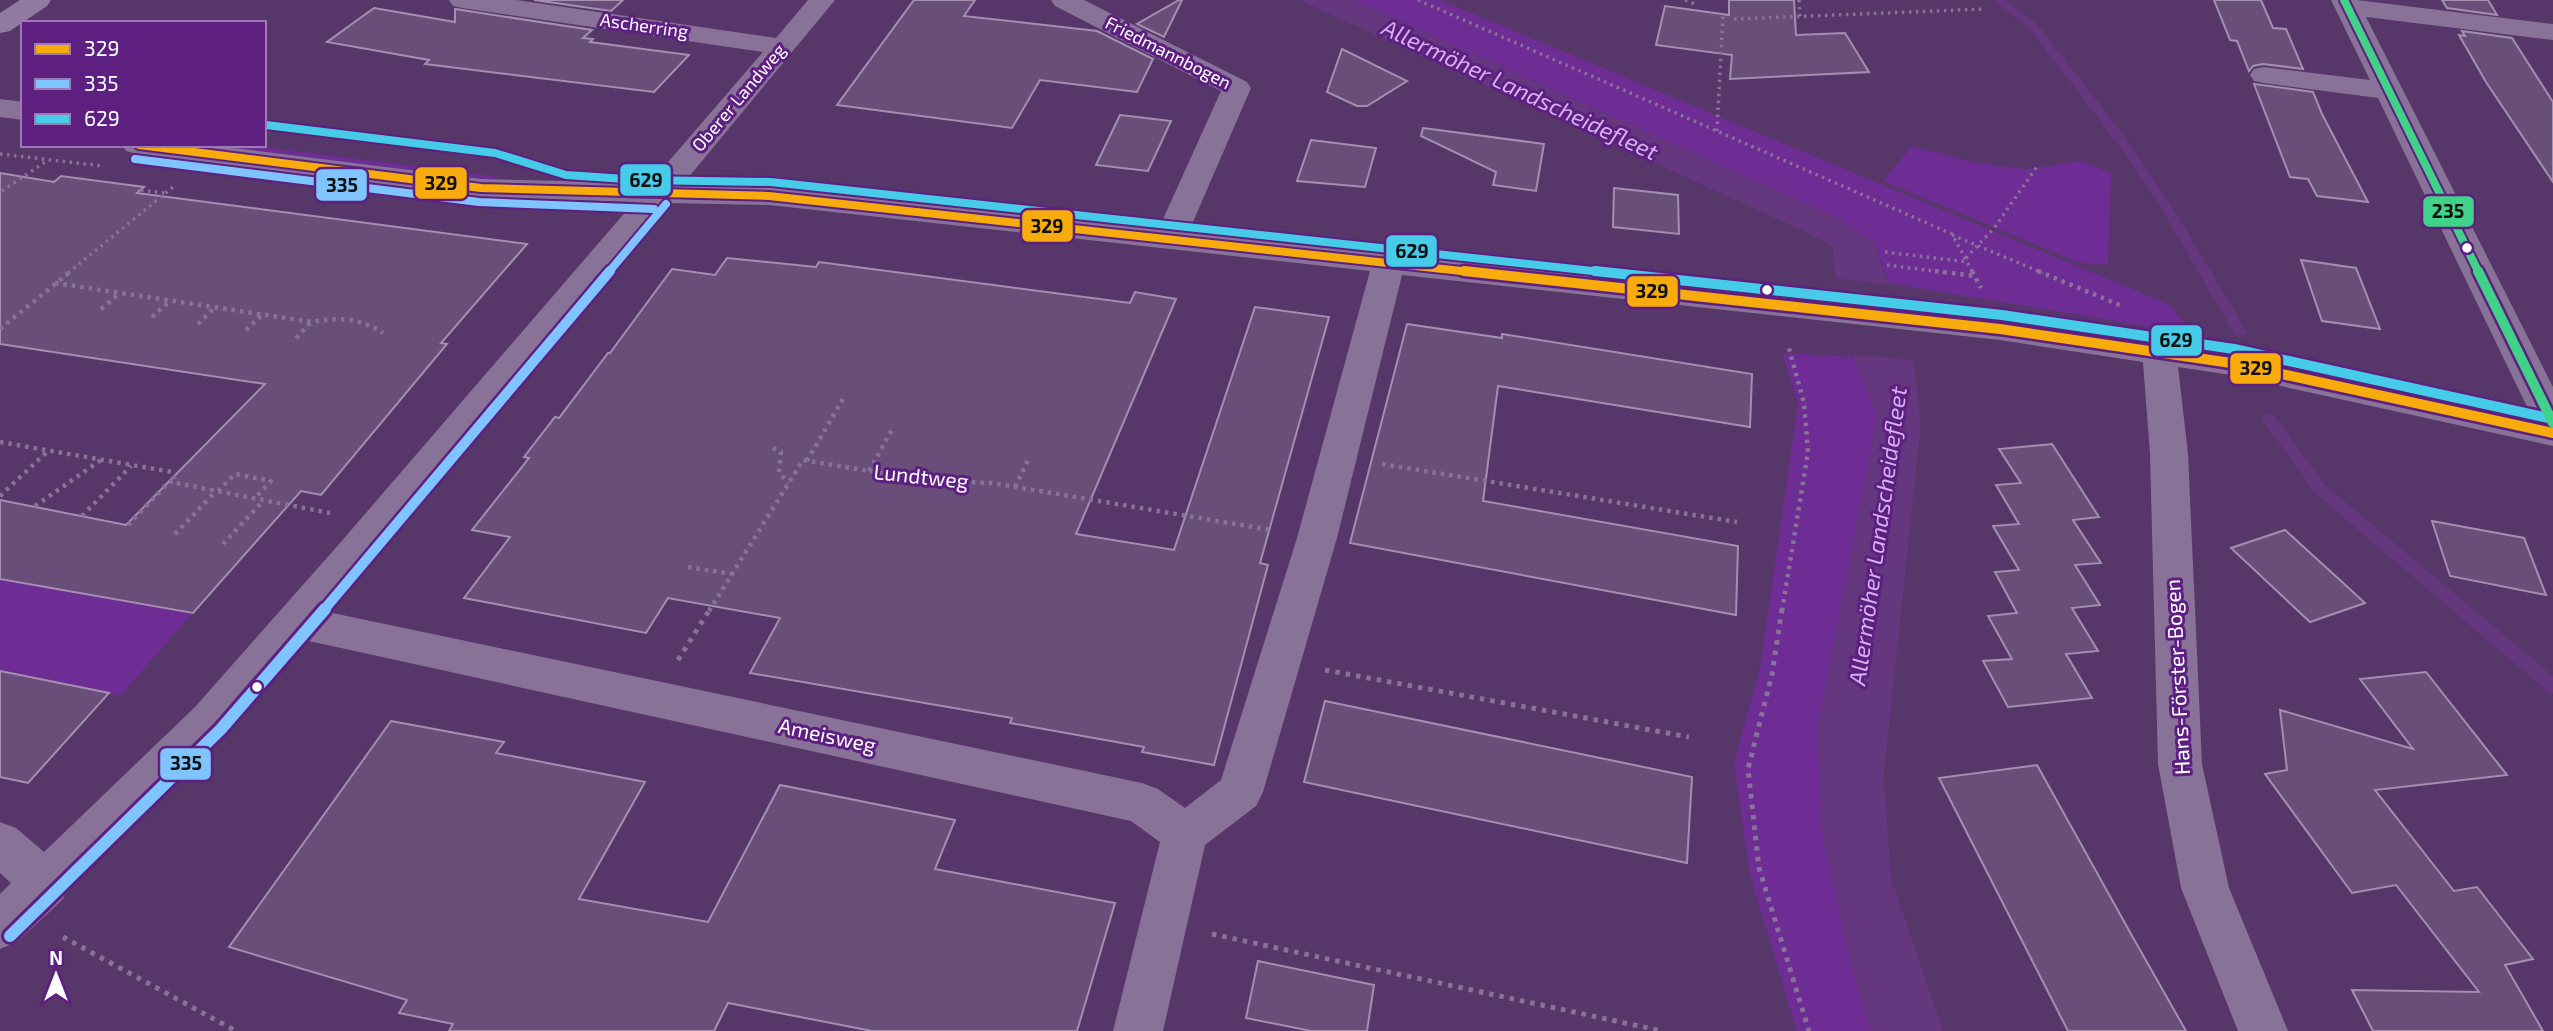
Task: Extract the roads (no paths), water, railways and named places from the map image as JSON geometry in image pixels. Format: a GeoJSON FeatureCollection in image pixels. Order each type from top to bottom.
{"type":"FeatureCollection","features":[{"type":"Feature","properties":{"kind":"main road"},"geometry":{"type":"LineString","coordinates":[[0,25],[38,0]]}},
{"type":"Feature","properties":{"kind":"street","name":"Ascherring"},"geometry":{"type":"LineString","coordinates":[[462,0],[784,47]]}},
{"type":"Feature","properties":{"kind":"street","name":"Oberer Landweg"},"geometry":{"type":"LineString","coordinates":[[21,906],[209,720],[296,622],[822,0]]}},
{"type":"Feature","properties":{"kind":"street","name":"Friedmannbogen"},"geometry":{"type":"LineString","coordinates":[[1065,0],[1237,88],[1170,239]]}},
{"type":"Feature","properties":{"kind":"street"},"geometry":{"type":"LineString","coordinates":[[2348,9],[2472,32]]}},
{"type":"Feature","properties":{"kind":"street"},"geometry":{"type":"LineString","coordinates":[[2348,9],[2553,32]]}},
{"type":"Feature","properties":{"kind":"street"},"geometry":{"type":"LineString","coordinates":[[2348,9],[2553,423]]}},
{"type":"Feature","properties":{"kind":"street"},"geometry":{"type":"LineString","coordinates":[[2264,75],[2387,90]]}},
{"type":"Feature","properties":{"kind":"street"},"geometry":{"type":"LineString","coordinates":[[0,108],[21,111]]}},
{"type":"Feature","properties":{"kind":"street"},"geometry":{"type":"LineString","coordinates":[[0,132],[21,135]]}},
{"type":"Feature","properties":{"kind":"street"},"geometry":{"type":"LineString","coordinates":[[266,139],[492,167],[515,172],[561,189]]}},
{"type":"Feature","properties":{"kind":"street"},"geometry":{"type":"LineString","coordinates":[[153,147],[481,188],[768,197],[1901,318],[2159,352],[2283,373],[2553,433]]}},
{"type":"Feature","properties":{"kind":"street"},"geometry":{"type":"LineString","coordinates":[[1138,1031],[1185,834],[1240,792],[1317,538],[1389,263]]}},
{"type":"Feature","properties":{"kind":"street","name":"Hans-Förster-Bogen"},"geometry":{"type":"LineString","coordinates":[[2159,352],[2169,454],[2180,764],[2205,888],[2263,1031]]}},
{"type":"Feature","properties":{"kind":"street","name":"Ameisweg"},"geometry":{"type":"LineString","coordinates":[[296,622],[1142,803],[1185,834]]}},
{"type":"Feature","properties":{"kind":"street"},"geometry":{"type":"LineString","coordinates":[[0,843],[21,906]]}},
{"type":"Feature","properties":{"kind":"water","name":"Allermöher Landscheidefleet"},"geometry":{"type":"Polygon","coordinates":[[[1299,0],[1353,0],[1836,217],[1875,242],[1914,366],[1921,424],[1884,774],[1891,878],[1943,1031],[1871,1031],[1853,972],[1823,837],[1817,731],[1877,416],[1854,357],[1835,276],[1833,248],[1810,234],[1299,0]]]}},
{"type":"Feature","properties":{"kind":"waterway"},"geometry":{"type":"LineString","coordinates":[[1998,0],[2033,26],[2119,137],[2164,203],[2240,332]]}},
{"type":"Feature","properties":{"kind":"waterway"},"geometry":{"type":"LineString","coordinates":[[2268,418],[2320,489],[2553,686]]}}]}
